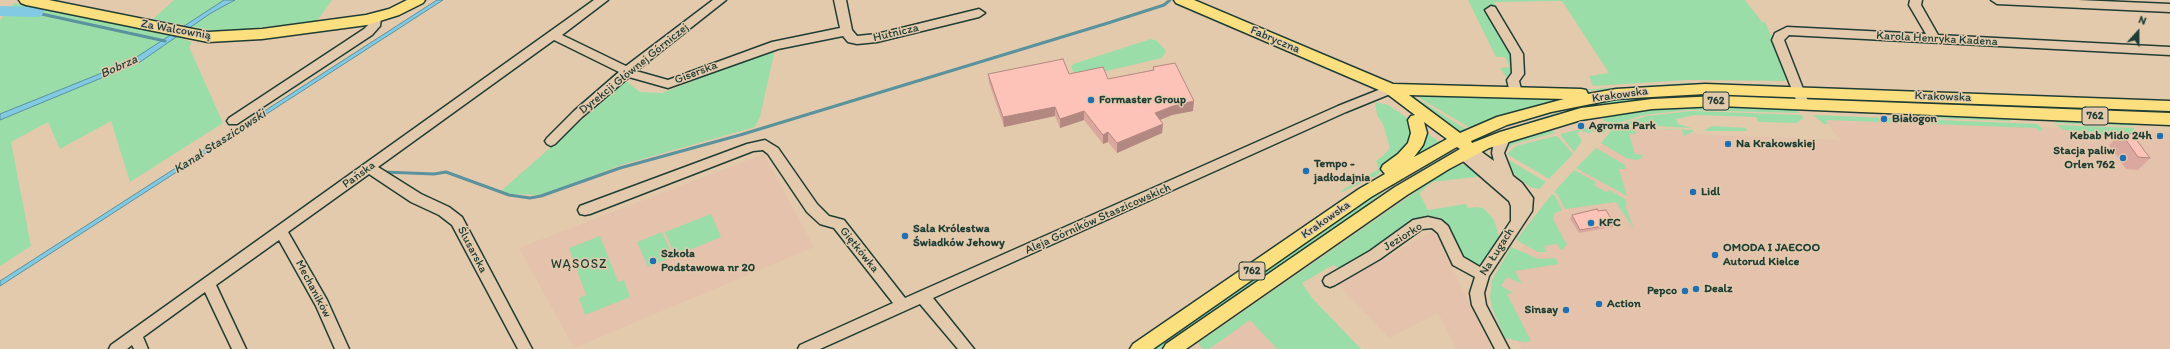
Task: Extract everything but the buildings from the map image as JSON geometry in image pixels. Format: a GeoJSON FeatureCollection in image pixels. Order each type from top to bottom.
{"type":"FeatureCollection","features":[{"type":"Feature","properties":{"kind":"main road","name":"Za Walcownią"},"geometry":{"type":"LineString","coordinates":[[26,0],[199,36],[221,37],[262,34],[375,18],[394,12],[418,0]]}},
{"type":"Feature","properties":{"kind":"main road","name":"Fabryczna"},"geometry":{"type":"LineString","coordinates":[[1182,0],[1368,80],[1386,91],[1467,152]]}},
{"type":"Feature","properties":{"kind":"main road","name":"Krakowska"},"geometry":{"type":"LineString","coordinates":[[1138,349],[1365,194],[1454,141],[1486,127],[1538,110],[1616,94],[1687,89],[1801,98],[2170,118]]}},
{"type":"Feature","properties":{"kind":"main road","name":"Fabryczna"},"geometry":{"type":"LineString","coordinates":[[1386,91],[1416,120],[1454,141]]}},
{"type":"Feature","properties":{"kind":"main road"},"geometry":{"type":"LineString","coordinates":[[1386,91],[1616,94]]}},
{"type":"Feature","properties":{"kind":"main road","name":"Krakowska"},"geometry":{"type":"LineString","coordinates":[[1172,349],[1401,191],[1467,152],[1505,136],[1581,114],[1637,106],[1801,98],[2170,106]]}},
{"type":"Feature","properties":{"kind":"main road"},"geometry":{"type":"LineString","coordinates":[[1365,194],[1415,145],[1419,133],[1416,120]]}},
{"type":"Feature","properties":{"kind":"street","name":"Pańska"},"geometry":{"type":"LineString","coordinates":[[116,349],[137,343],[206,285],[602,0]]}},
{"type":"Feature","properties":{"kind":"street","name":"Dyrekcji Głównej Górniczej"},"geometry":{"type":"LineString","coordinates":[[551,141],[578,114],[627,72],[720,0]]}},
{"type":"Feature","properties":{"kind":"street"},"geometry":{"type":"LineString","coordinates":[[840,0],[846,31]]}},
{"type":"Feature","properties":{"kind":"street"},"geometry":{"type":"LineString","coordinates":[[1916,0],[1915,6],[1935,40]]}},
{"type":"Feature","properties":{"kind":"street"},"geometry":{"type":"LineString","coordinates":[[1997,0],[2170,8]]}},
{"type":"Feature","properties":{"kind":"street"},"geometry":{"type":"LineString","coordinates":[[1491,10],[1518,54],[1518,74],[1513,80],[1516,92]]}},
{"type":"Feature","properties":{"kind":"street","name":"Hutnicza"},"geometry":{"type":"LineString","coordinates":[[846,31],[852,38],[867,39],[937,24],[979,13]]}},
{"type":"Feature","properties":{"kind":"street"},"geometry":{"type":"LineString","coordinates":[[233,121],[368,32],[374,26],[375,18]]}},
{"type":"Feature","properties":{"kind":"street","name":"Giserska"},"geometry":{"type":"LineString","coordinates":[[553,35],[627,72],[668,84],[776,44],[846,31]]}},
{"type":"Feature","properties":{"kind":"street","name":"Karola Henryka Kadena"},"geometry":{"type":"LineString","coordinates":[[1801,98],[1778,40],[1781,34],[1787,31],[1935,40],[2170,51]]}},
{"type":"Feature","properties":{"kind":"street","name":"Aleja Górników Staszicowskich"},"geometry":{"type":"LineString","coordinates":[[805,349],[1386,91]]}},
{"type":"Feature","properties":{"kind":"street"},"geometry":{"type":"LineString","coordinates":[[1505,136],[1499,147],[1498,153],[1506,178]]}},
{"type":"Feature","properties":{"kind":"street","name":"Giętkówka"},"geometry":{"type":"LineString","coordinates":[[586,210],[752,147],[765,145],[773,151],[812,208],[825,220],[839,224],[903,306]]}},
{"type":"Feature","properties":{"kind":"street","name":"Na Ługach"},"geometry":{"type":"LineString","coordinates":[[1467,152],[1518,187],[1526,198],[1525,211],[1516,222],[1483,274],[1478,287],[1478,299],[1502,349]]}},
{"type":"Feature","properties":{"kind":"street","name":"Na Ługach"},"geometry":{"type":"LineString","coordinates":[[1467,152],[1517,202],[1519,213],[1516,222]]}},
{"type":"Feature","properties":{"kind":"street","name":"Ślusarska"},"geometry":{"type":"LineString","coordinates":[[368,168],[416,198],[444,211],[457,221],[525,349]]}},
{"type":"Feature","properties":{"kind":"street","name":"Jeziorko"},"geometry":{"type":"LineString","coordinates":[[1330,281],[1375,255],[1418,224],[1428,222],[1436,224],[1443,230],[1458,261],[1472,270],[1483,274]]}},
{"type":"Feature","properties":{"kind":"street","name":"Mechaników"},"geometry":{"type":"LineString","coordinates":[[280,232],[322,304],[342,349]]}},
{"type":"Feature","properties":{"kind":"street"},"geometry":{"type":"LineString","coordinates":[[206,285],[210,287],[239,349]]}},
{"type":"Feature","properties":{"kind":"street"},"geometry":{"type":"LineString","coordinates":[[923,297],[967,349]]}},
{"type":"Feature","properties":{"kind":"shaded area"},"geometry":{"type":"Polygon","coordinates":[[[1825,120],[2170,132],[2170,349],[1521,349],[1491,287],[1615,128],[1688,131],[1690,133],[1708,135],[1841,140],[1825,120]]]}},
{"type":"Feature","properties":{"kind":"shaded area","name":"Szkoła Podstawowa nr 20"},"geometry":{"type":"Polygon","coordinates":[[[764,154],[814,247],[574,348],[519,248],[764,154]]]}},
{"type":"Feature","properties":{"kind":"shaded area"},"geometry":{"type":"Polygon","coordinates":[[[1434,231],[1492,349],[1456,349],[1438,313],[1389,338],[1338,284],[1434,231]]]}},
{"type":"Feature","properties":{"kind":"shaded area"},"geometry":{"type":"Polygon","coordinates":[[[1250,320],[1278,349],[1209,349],[1250,320]]]}},
{"type":"Feature","properties":{"kind":"green space"},"geometry":{"type":"Polygon","coordinates":[[[174,0],[332,0],[317,21],[220,32],[153,19],[174,0]]]}},
{"type":"Feature","properties":{"kind":"green space"},"geometry":{"type":"Polygon","coordinates":[[[1468,0],[1745,0],[1762,22],[1765,22],[1788,75],[1785,75],[1786,80],[1784,81],[1689,80],[1593,86],[1589,76],[1609,73],[1562,1],[1494,2],[1522,51],[1516,52],[1510,83],[1500,68],[1510,67],[1505,57],[1496,57],[1468,0]]]}},
{"type":"Feature","properties":{"kind":"green space"},"geometry":{"type":"Polygon","coordinates":[[[14,3],[169,34],[192,42],[189,47],[223,123],[130,182],[111,121],[60,149],[48,122],[11,142],[31,246],[0,266],[0,20],[14,3]]]}},
{"type":"Feature","properties":{"kind":"green space"},"geometry":{"type":"Polygon","coordinates":[[[1151,39],[1157,41],[1166,51],[1162,58],[1081,77],[1075,76],[1071,67],[1073,64],[1151,39]]]}},
{"type":"Feature","properties":{"kind":"green space"},"geometry":{"type":"Polygon","coordinates":[[[775,49],[760,117],[755,127],[621,165],[542,195],[511,194],[501,191],[626,81],[640,92],[662,93],[775,49]]]}},
{"type":"Feature","properties":{"kind":"green space"},"geometry":{"type":"Polygon","coordinates":[[[1688,83],[1789,85],[1675,85],[1616,90],[1563,91],[1688,83]]]}},
{"type":"Feature","properties":{"kind":"green space"},"geometry":{"type":"Polygon","coordinates":[[[1693,93],[1785,96],[1788,98],[1667,98],[1483,140],[1481,138],[1553,114],[1607,101],[1693,93]]]}},
{"type":"Feature","properties":{"kind":"green space"},"geometry":{"type":"Polygon","coordinates":[[[1406,94],[1410,94],[1467,130],[1459,133],[1406,94]]]}},
{"type":"Feature","properties":{"kind":"green space"},"geometry":{"type":"Polygon","coordinates":[[[1413,94],[1564,99],[1508,115],[1470,128],[1413,94]]]}},
{"type":"Feature","properties":{"kind":"green space"},"geometry":{"type":"Polygon","coordinates":[[[1815,99],[1999,103],[2002,108],[1816,100],[1815,99]]]}},
{"type":"Feature","properties":{"kind":"green space"},"geometry":{"type":"Polygon","coordinates":[[[1375,102],[1388,105],[1409,119],[1413,142],[1376,176],[1342,192],[1342,190],[1379,169],[1376,161],[1390,148],[1383,124],[1377,115],[1375,102]]]}},
{"type":"Feature","properties":{"kind":"green space"},"geometry":{"type":"Polygon","coordinates":[[[1691,106],[1792,108],[1800,113],[1688,110],[1643,115],[1616,124],[1604,121],[1602,119],[1614,114],[1691,106]]]}},
{"type":"Feature","properties":{"kind":"green space"},"geometry":{"type":"Polygon","coordinates":[[[1691,111],[1802,115],[1803,119],[1796,123],[1758,122],[1756,117],[1695,115],[1676,119],[1678,124],[1691,128],[1620,124],[1647,116],[1691,111]]]}},
{"type":"Feature","properties":{"kind":"green space"},"geometry":{"type":"Polygon","coordinates":[[[1813,115],[2037,124],[2044,130],[2038,131],[2036,128],[1826,120],[1828,124],[1824,124],[1813,115]]]}},
{"type":"Feature","properties":{"kind":"green space"},"geometry":{"type":"Polygon","coordinates":[[[1903,115],[2009,119],[2011,121],[1905,117],[1903,115]]]}},
{"type":"Feature","properties":{"kind":"green space"},"geometry":{"type":"Polygon","coordinates":[[[2056,119],[2136,123],[2135,126],[2055,123],[2056,119]]]}},
{"type":"Feature","properties":{"kind":"green space"},"geometry":{"type":"Polygon","coordinates":[[[1606,123],[1612,125],[1603,134],[1596,130],[1589,133],[1580,131],[1577,133],[1582,141],[1574,152],[1561,136],[1561,134],[1606,123]]]}},
{"type":"Feature","properties":{"kind":"green space"},"geometry":{"type":"Polygon","coordinates":[[[2056,125],[2134,129],[2130,135],[2107,136],[2094,132],[2064,130],[2056,125]]]}},
{"type":"Feature","properties":{"kind":"green space"},"geometry":{"type":"Polygon","coordinates":[[[1713,126],[1746,128],[1747,131],[1705,131],[1713,126]]]}},
{"type":"Feature","properties":{"kind":"green space"},"geometry":{"type":"Polygon","coordinates":[[[1614,127],[1693,130],[1694,131],[1684,136],[1682,130],[1634,128],[1636,134],[1629,134],[1635,154],[1643,155],[1642,158],[1637,160],[1626,158],[1601,143],[1614,127]]]}},
{"type":"Feature","properties":{"kind":"green space"},"geometry":{"type":"Polygon","coordinates":[[[1551,130],[1555,133],[1514,144],[1502,152],[1506,144],[1512,139],[1551,130]]]}},
{"type":"Feature","properties":{"kind":"green space"},"geometry":{"type":"Polygon","coordinates":[[[1426,132],[1439,142],[1416,155],[1426,132]]]}},
{"type":"Feature","properties":{"kind":"green space"},"geometry":{"type":"Polygon","coordinates":[[[1555,136],[1558,137],[1573,154],[1549,179],[1507,154],[1516,146],[1555,136]]]}},
{"type":"Feature","properties":{"kind":"green space"},"geometry":{"type":"Polygon","coordinates":[[[1596,148],[1625,165],[1626,169],[1619,169],[1627,196],[1576,168],[1596,148]]]}},
{"type":"Feature","properties":{"kind":"green space"},"geometry":{"type":"Polygon","coordinates":[[[1448,152],[1392,185],[1355,214],[1161,349],[1150,349],[1395,180],[1448,152]]]}},
{"type":"Feature","properties":{"kind":"green space"},"geometry":{"type":"Polygon","coordinates":[[[1502,156],[1546,182],[1539,189],[1530,187],[1508,169],[1502,156]]]}},
{"type":"Feature","properties":{"kind":"green space"},"geometry":{"type":"Polygon","coordinates":[[[1456,164],[1471,166],[1484,176],[1432,182],[1419,193],[1428,210],[1466,204],[1468,208],[1483,208],[1490,215],[1494,220],[1499,236],[1487,258],[1481,264],[1477,265],[1461,258],[1440,217],[1423,219],[1341,269],[1333,265],[1302,283],[1312,298],[1361,349],[1277,349],[1250,320],[1209,349],[1203,349],[1198,343],[1456,164]]]}},
{"type":"Feature","properties":{"kind":"green space"},"geometry":{"type":"Polygon","coordinates":[[[1574,170],[1596,182],[1594,185],[1606,192],[1609,190],[1625,199],[1627,205],[1625,205],[1634,229],[1616,202],[1565,209],[1557,194],[1554,192],[1574,170]]]}},
{"type":"Feature","properties":{"kind":"green space"},"geometry":{"type":"Polygon","coordinates":[[[1552,194],[1555,196],[1562,210],[1555,213],[1553,219],[1567,245],[1561,250],[1557,244],[1544,246],[1547,252],[1538,252],[1516,240],[1552,194]]]}},
{"type":"Feature","properties":{"kind":"green space"},"geometry":{"type":"Polygon","coordinates":[[[711,214],[721,237],[675,256],[665,232],[711,214]]]}},
{"type":"Feature","properties":{"kind":"green space"},"geometry":{"type":"Polygon","coordinates":[[[662,232],[673,257],[648,267],[637,242],[662,232]]]}},
{"type":"Feature","properties":{"kind":"green space"},"geometry":{"type":"Polygon","coordinates":[[[600,236],[618,282],[624,280],[630,297],[585,315],[579,298],[586,295],[569,248],[600,236]]]}},
{"type":"Feature","properties":{"kind":"green space"},"geometry":{"type":"Polygon","coordinates":[[[1511,247],[1539,259],[1555,258],[1559,264],[1515,271],[1522,284],[1507,277],[1501,286],[1513,293],[1507,294],[1531,341],[1522,342],[1505,338],[1492,308],[1490,297],[1492,280],[1511,247]]]}},
{"type":"Feature","properties":{"kind":"water","name":"Bobrza"},"geometry":{"type":"Polygon","coordinates":[[[224,0],[235,0],[211,13],[140,62],[0,120],[0,114],[129,62],[224,0]]]}},
{"type":"Feature","properties":{"kind":"water","name":"Kanał Staszicowski"},"geometry":{"type":"Polygon","coordinates":[[[437,0],[443,0],[0,286],[0,281],[437,0]]]}},
{"type":"Feature","properties":{"kind":"waterway"},"geometry":{"type":"LineString","coordinates":[[384,172],[434,174],[446,172],[509,195],[530,198],[541,196],[620,168],[740,135],[1108,23],[1164,5],[1170,0]]}},
{"type":"Feature","properties":{"kind":"waterway"},"geometry":{"type":"LineString","coordinates":[[42,9],[37,13],[165,41]]}},
{"type":"Feature","properties":{"kind":"waterway"},"geometry":{"type":"LineString","coordinates":[[0,11],[38,12]]}},
{"type":"Feature","properties":{"kind":"place","name":"Formaster Group"},"geometry":{"type":"Point","coordinates":[1091,100]}},
{"type":"Feature","properties":{"kind":"place","name":"Białogon"},"geometry":{"type":"Point","coordinates":[1884,119]}},
{"type":"Feature","properties":{"kind":"place","name":"Agroma Park"},"geometry":{"type":"Point","coordinates":[1581,126]}},
{"type":"Feature","properties":{"kind":"place","name":"Kebab Mido 24h"},"geometry":{"type":"Point","coordinates":[2160,136]}},
{"type":"Feature","properties":{"kind":"place","name":"Na Krakowskiej"},"geometry":{"type":"Point","coordinates":[1728,144]}},
{"type":"Feature","properties":{"kind":"place","name":"Stacja paliw Orlen 762"},"geometry":{"type":"Point","coordinates":[2123,158]}},
{"type":"Feature","properties":{"kind":"place","name":"Tempo - jadłodajnia"},"geometry":{"type":"Point","coordinates":[1306,171]}},
{"type":"Feature","properties":{"kind":"place","name":"Lidl"},"geometry":{"type":"Point","coordinates":[1693,192]}},
{"type":"Feature","properties":{"kind":"place","name":"KFC"},"geometry":{"type":"Point","coordinates":[1591,223]}},
{"type":"Feature","properties":{"kind":"place","name":"Sala Królestwa Świadków Jehowy"},"geometry":{"type":"Point","coordinates":[905,236]}},
{"type":"Feature","properties":{"kind":"place","name":"OMODA I JAECOO Autorud Kielce"},"geometry":{"type":"Point","coordinates":[1715,255]}},
{"type":"Feature","properties":{"kind":"place","name":"Szkoła Podstawowa nr 20"},"geometry":{"type":"Point","coordinates":[653,261]}},
{"type":"Feature","properties":{"kind":"place","name":"Dealz"},"geometry":{"type":"Point","coordinates":[1696,289]}},
{"type":"Feature","properties":{"kind":"place","name":"Pepco"},"geometry":{"type":"Point","coordinates":[1685,291]}},
{"type":"Feature","properties":{"kind":"place","name":"Action"},"geometry":{"type":"Point","coordinates":[1599,304]}},
{"type":"Feature","properties":{"kind":"place","name":"Sinsay"},"geometry":{"type":"Point","coordinates":[1566,310]}},
{"type":"Feature","properties":{"kind":"district","name":"WĄSOSZ"},"geometry":{"type":"Point","coordinates":[579,265]}}]}
